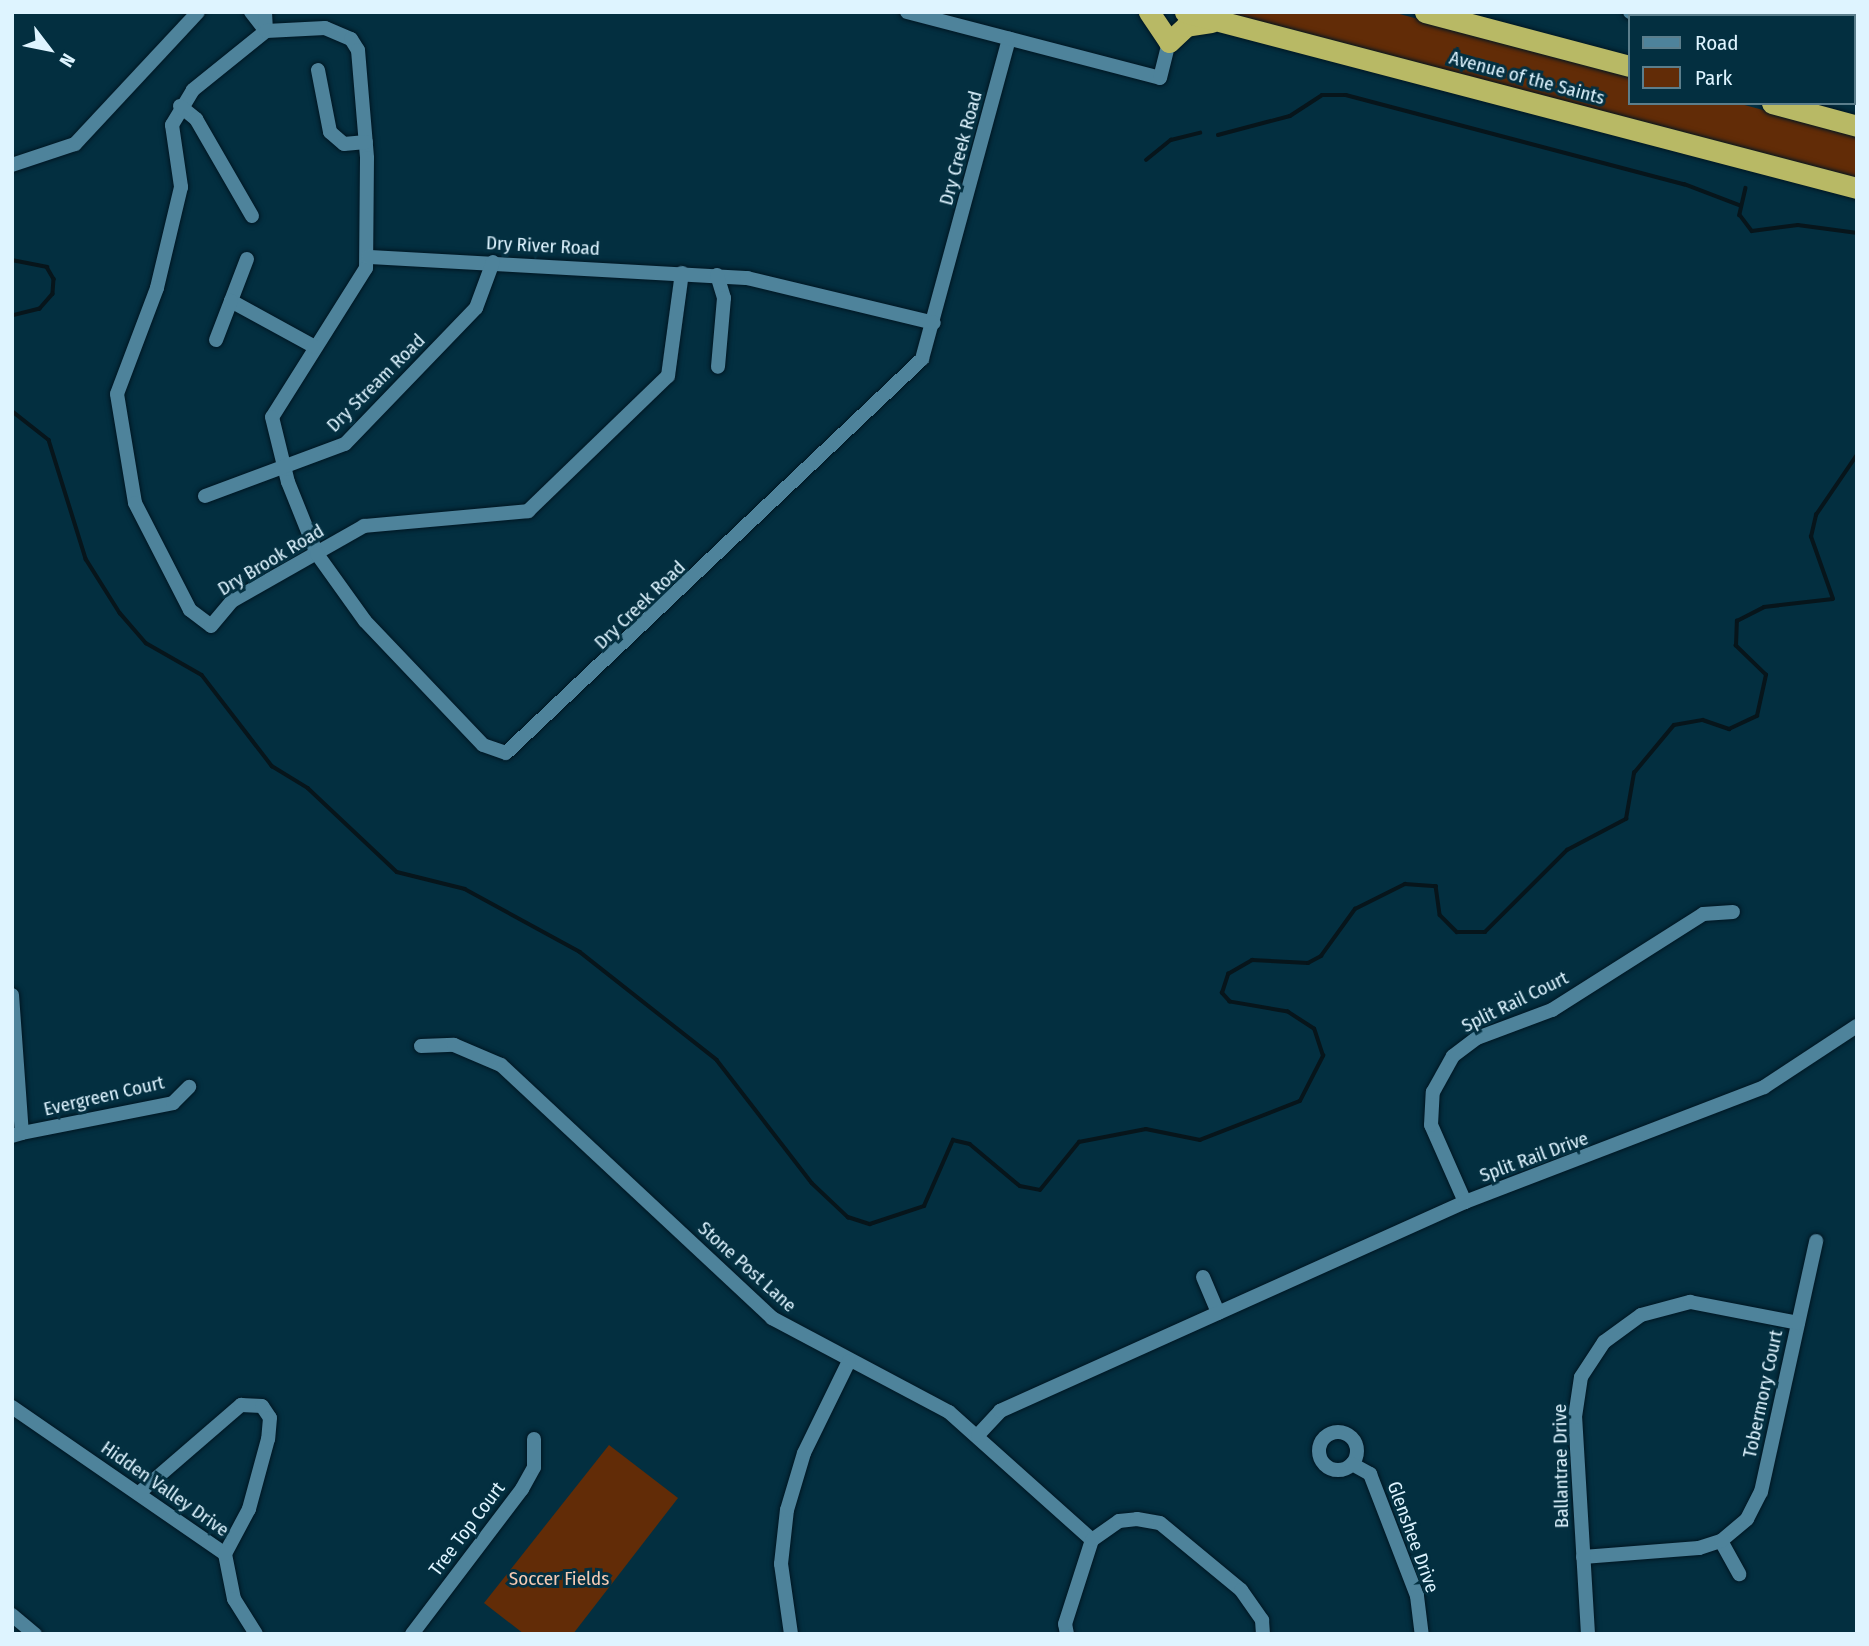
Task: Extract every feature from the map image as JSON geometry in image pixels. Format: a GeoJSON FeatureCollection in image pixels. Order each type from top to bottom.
{"type":"FeatureCollection","features":[{"type":"Feature","properties":{"kind":"highway"},"geometry":{"type":"LineString","coordinates":[[1149,12],[1169,42],[1186,26],[1219,21]]}},
{"type":"Feature","properties":{"kind":"highway","name":"Avenue of the Saints"},"geometry":{"type":"LineString","coordinates":[[1185,12],[1857,188]]}},
{"type":"Feature","properties":{"kind":"highway","name":"Avenue of the Saints"},"geometry":{"type":"LineString","coordinates":[[1425,12],[1628,66]]}},
{"type":"Feature","properties":{"kind":"highway"},"geometry":{"type":"LineString","coordinates":[[1779,105],[1857,126]]}},
{"type":"Feature","properties":{"kind":"street"},"geometry":{"type":"LineString","coordinates":[[12,166],[75,144],[198,12]]}},
{"type":"Feature","properties":{"kind":"street"},"geometry":{"type":"LineString","coordinates":[[251,12],[266,31]]}},
{"type":"Feature","properties":{"kind":"street"},"geometry":{"type":"LineString","coordinates":[[265,12],[266,31]]}},
{"type":"Feature","properties":{"kind":"street"},"geometry":{"type":"LineString","coordinates":[[907,12],[1160,78],[1169,42]]}},
{"type":"Feature","properties":{"kind":"street","name":"Dry Creek Road"},"geometry":{"type":"LineString","coordinates":[[266,31],[325,28],[351,39],[358,50],[366,142],[368,257],[361,281],[315,347],[272,417],[283,468],[317,554],[365,621],[483,745],[515,750],[905,379],[922,359],[1009,39]]}},
{"type":"Feature","properties":{"kind":"street"},"geometry":{"type":"LineString","coordinates":[[252,216],[196,119],[180,106],[239,46],[266,31]]}},
{"type":"Feature","properties":{"kind":"street"},"geometry":{"type":"LineString","coordinates":[[318,70],[330,132],[344,144],[366,142]]}},
{"type":"Feature","properties":{"kind":"street","name":"Dry Brook Road"},"geometry":{"type":"LineString","coordinates":[[180,106],[173,125],[181,187],[157,288],[117,394],[135,503],[190,610],[211,626],[232,601],[364,526],[528,511],[668,376],[682,273]]}},
{"type":"Feature","properties":{"kind":"street","name":"Dry River Road"},"geometry":{"type":"LineString","coordinates":[[368,257],[717,275],[771,282],[933,323]]}},
{"type":"Feature","properties":{"kind":"street"},"geometry":{"type":"LineString","coordinates":[[216,340],[247,260]]}},
{"type":"Feature","properties":{"kind":"street","name":"Dry Stream Road"},"geometry":{"type":"LineString","coordinates":[[205,496],[345,444],[476,308],[493,262]]}},
{"type":"Feature","properties":{"kind":"street"},"geometry":{"type":"LineString","coordinates":[[717,275],[724,298],[718,367]]}},
{"type":"Feature","properties":{"kind":"street"},"geometry":{"type":"LineString","coordinates":[[230,300],[315,347]]}},
{"type":"Feature","properties":{"kind":"street","name":"Split Rail Court"},"geometry":{"type":"LineString","coordinates":[[1465,1202],[1431,1125],[1433,1092],[1453,1056],[1477,1038],[1552,1010],[1703,915],[1733,912]]}},
{"type":"Feature","properties":{"kind":"street"},"geometry":{"type":"LineString","coordinates":[[12,995],[17,1135]]}},
{"type":"Feature","properties":{"kind":"street","name":"Split Rail Drive"},"geometry":{"type":"LineString","coordinates":[[978,1435],[1000,1411],[1465,1202],[1764,1087],[1857,1026]]}},
{"type":"Feature","properties":{"kind":"street","name":"Stone Post Lane"},"geometry":{"type":"LineString","coordinates":[[421,1046],[454,1045],[501,1065],[772,1318],[978,1435],[1091,1540]]}},
{"type":"Feature","properties":{"kind":"street","name":"Evergreen Court"},"geometry":{"type":"LineString","coordinates":[[17,1135],[173,1103],[189,1087]]}},
{"type":"Feature","properties":{"kind":"street","name":"Tobermory Court"},"geometry":{"type":"LineString","coordinates":[[1721,1541],[1747,1519],[1761,1492],[1816,1241]]}},
{"type":"Feature","properties":{"kind":"street"},"geometry":{"type":"LineString","coordinates":[[1203,1277],[1218,1313]]}},
{"type":"Feature","properties":{"kind":"street","name":"Ballantrae Drive"},"geometry":{"type":"LineString","coordinates":[[1587,1634],[1575,1416],[1581,1377],[1604,1342],[1641,1315],[1690,1302],[1798,1323]]}},
{"type":"Feature","properties":{"kind":"street"},"geometry":{"type":"LineString","coordinates":[[791,1634],[781,1564],[787,1510],[804,1453],[849,1362]]}},
{"type":"Feature","properties":{"kind":"street"},"geometry":{"type":"LineString","coordinates":[[139,1493],[241,1405],[262,1406],[270,1418],[268,1439],[249,1509],[225,1554]]}},
{"type":"Feature","properties":{"kind":"street","name":"Hidden Valley Drive"},"geometry":{"type":"LineString","coordinates":[[12,1406],[225,1554],[234,1599],[256,1634]]}},
{"type":"Feature","properties":{"kind":"street","name":"Tree Top Court"},"geometry":{"type":"LineString","coordinates":[[412,1634],[522,1489],[534,1467],[534,1439]]}},
{"type":"Feature","properties":{"kind":"street","name":"Glenshee Drive"},"geometry":{"type":"LineString","coordinates":[[1352,1464],[1370,1474],[1417,1596],[1422,1634]]}},
{"type":"Feature","properties":{"kind":"street"},"geometry":{"type":"LineString","coordinates":[[1067,1634],[1065,1623],[1091,1540],[1119,1521],[1160,1524],[1241,1590],[1262,1620],[1263,1634]]}},
{"type":"Feature","properties":{"kind":"street"},"geometry":{"type":"LineString","coordinates":[[1583,1557],[1721,1541],[1739,1574]]}},
{"type":"Feature","properties":{"kind":"street"},"geometry":{"type":"LineString","coordinates":[[12,1615],[35,1634]]}},
{"type":"Feature","properties":{"kind":"green space"},"geometry":{"type":"Polygon","coordinates":[[[1223,12],[1392,12],[1628,75],[1628,105],[1744,105],[1857,135],[1857,180],[1223,12]]]}},
{"type":"Feature","properties":{"kind":"green space","name":"Soccer Fields"},"geometry":{"type":"Polygon","coordinates":[[[609,1445],[678,1498],[573,1634],[524,1634],[484,1603],[609,1445]]]}},
{"type":"Feature","properties":{"kind":"waterway"},"geometry":{"type":"LineString","coordinates":[[1218,135],[1290,116],[1322,95],[1346,95],[1684,184],[1739,205]]}},
{"type":"Feature","properties":{"kind":"waterway"},"geometry":{"type":"LineString","coordinates":[[1146,160],[1171,140],[1200,133]]}},
{"type":"Feature","properties":{"kind":"waterway"},"geometry":{"type":"LineString","coordinates":[[1746,188],[1740,215],[1752,231],[1798,225],[1857,233]]}},
{"type":"Feature","properties":{"kind":"waterway"},"geometry":{"type":"LineString","coordinates":[[12,260],[47,267],[54,279],[53,294],[40,309],[12,316]]}},
{"type":"Feature","properties":{"kind":"waterway"},"geometry":{"type":"LineString","coordinates":[[12,411],[49,440],[86,559],[120,613],[146,643],[202,675],[272,766],[308,788],[397,872],[465,889],[580,952],[717,1060],[812,1183],[848,1217],[870,1224],[924,1206],[953,1140],[970,1144],[1020,1186],[1040,1190],[1079,1142],[1146,1129],[1200,1140],[1300,1101],[1323,1056],[1314,1029],[1288,1012],[1230,1002],[1222,993],[1228,974],[1252,960],[1308,963],[1321,956],[1355,909],[1405,884],[1436,886],[1440,915],[1457,932],[1485,932],[1567,850],[1626,819],[1634,773],[1674,725],[1703,720],[1729,729],[1757,716],[1766,675],[1736,646],[1737,621],[1764,607],[1833,599],[1811,537],[1816,515],[1857,455]]}}]}
